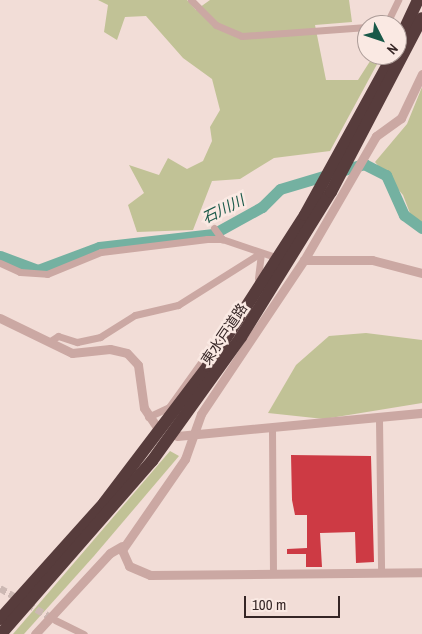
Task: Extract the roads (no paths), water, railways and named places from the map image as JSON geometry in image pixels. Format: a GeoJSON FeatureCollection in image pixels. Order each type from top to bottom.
{"type":"FeatureCollection","features":[{"type":"Feature","properties":{"kind":"highway"},"geometry":{"type":"LineString","coordinates":[[407,24],[418,0]]}},
{"type":"Feature","properties":{"kind":"highway","name":"東水戸道路"},"geometry":{"type":"LineString","coordinates":[[1,634],[106,517],[265,300],[422,18]]}},
{"type":"Feature","properties":{"kind":"highway","name":"東水戸道路"},"geometry":{"type":"LineString","coordinates":[[371,109],[388,65]]}},
{"type":"Feature","properties":{"kind":"highway","name":"東水戸道路"},"geometry":{"type":"LineString","coordinates":[[0,619],[168,430]]}},
{"type":"Feature","properties":{"kind":"street"},"geometry":{"type":"LineString","coordinates":[[191,0],[216,26],[232,34],[357,28]]}},
{"type":"Feature","properties":{"kind":"street"},"geometry":{"type":"LineString","coordinates":[[391,15],[398,0]]}},
{"type":"Feature","properties":{"kind":"street"},"geometry":{"type":"LineString","coordinates":[[35,634],[110,553],[122,546],[185,459],[201,414],[304,260],[376,136],[401,118],[422,74]]}},
{"type":"Feature","properties":{"kind":"street"},"geometry":{"type":"LineString","coordinates":[[0,263],[20,272],[47,274],[101,252],[219,234],[260,255],[304,260],[372,260],[422,273]]}},
{"type":"Feature","properties":{"kind":"street"},"geometry":{"type":"LineString","coordinates":[[148,417],[169,407],[222,334],[260,275],[260,255]]}},
{"type":"Feature","properties":{"kind":"street"},"geometry":{"type":"LineString","coordinates":[[49,342],[58,336],[77,342],[100,337],[136,315],[178,305],[260,255]]}},
{"type":"Feature","properties":{"kind":"street"},"geometry":{"type":"LineString","coordinates":[[0,318],[49,342],[81,354],[110,349],[127,353],[138,365],[148,417],[168,430],[193,435],[379,420],[422,413]]}},
{"type":"Feature","properties":{"kind":"street"},"geometry":{"type":"LineString","coordinates":[[379,420],[381,572]]}},
{"type":"Feature","properties":{"kind":"street"},"geometry":{"type":"LineString","coordinates":[[272,429],[273,574]]}},
{"type":"Feature","properties":{"kind":"street"},"geometry":{"type":"LineString","coordinates":[[122,546],[126,562],[142,574],[422,572]]}},
{"type":"Feature","properties":{"kind":"street"},"geometry":{"type":"LineString","coordinates":[[55,620],[84,634]]}},
{"type":"Feature","properties":{"kind":"waterway","name":"石川川"},"geometry":{"type":"LineString","coordinates":[[0,256],[38,270],[99,247],[213,234],[262,207],[280,189],[364,164],[386,175],[404,215],[422,228]]}},
{"type":"Feature","properties":{"kind":"tunnel"},"geometry":{"type":"LineString","coordinates":[[0,588],[54,619]]}}]}
